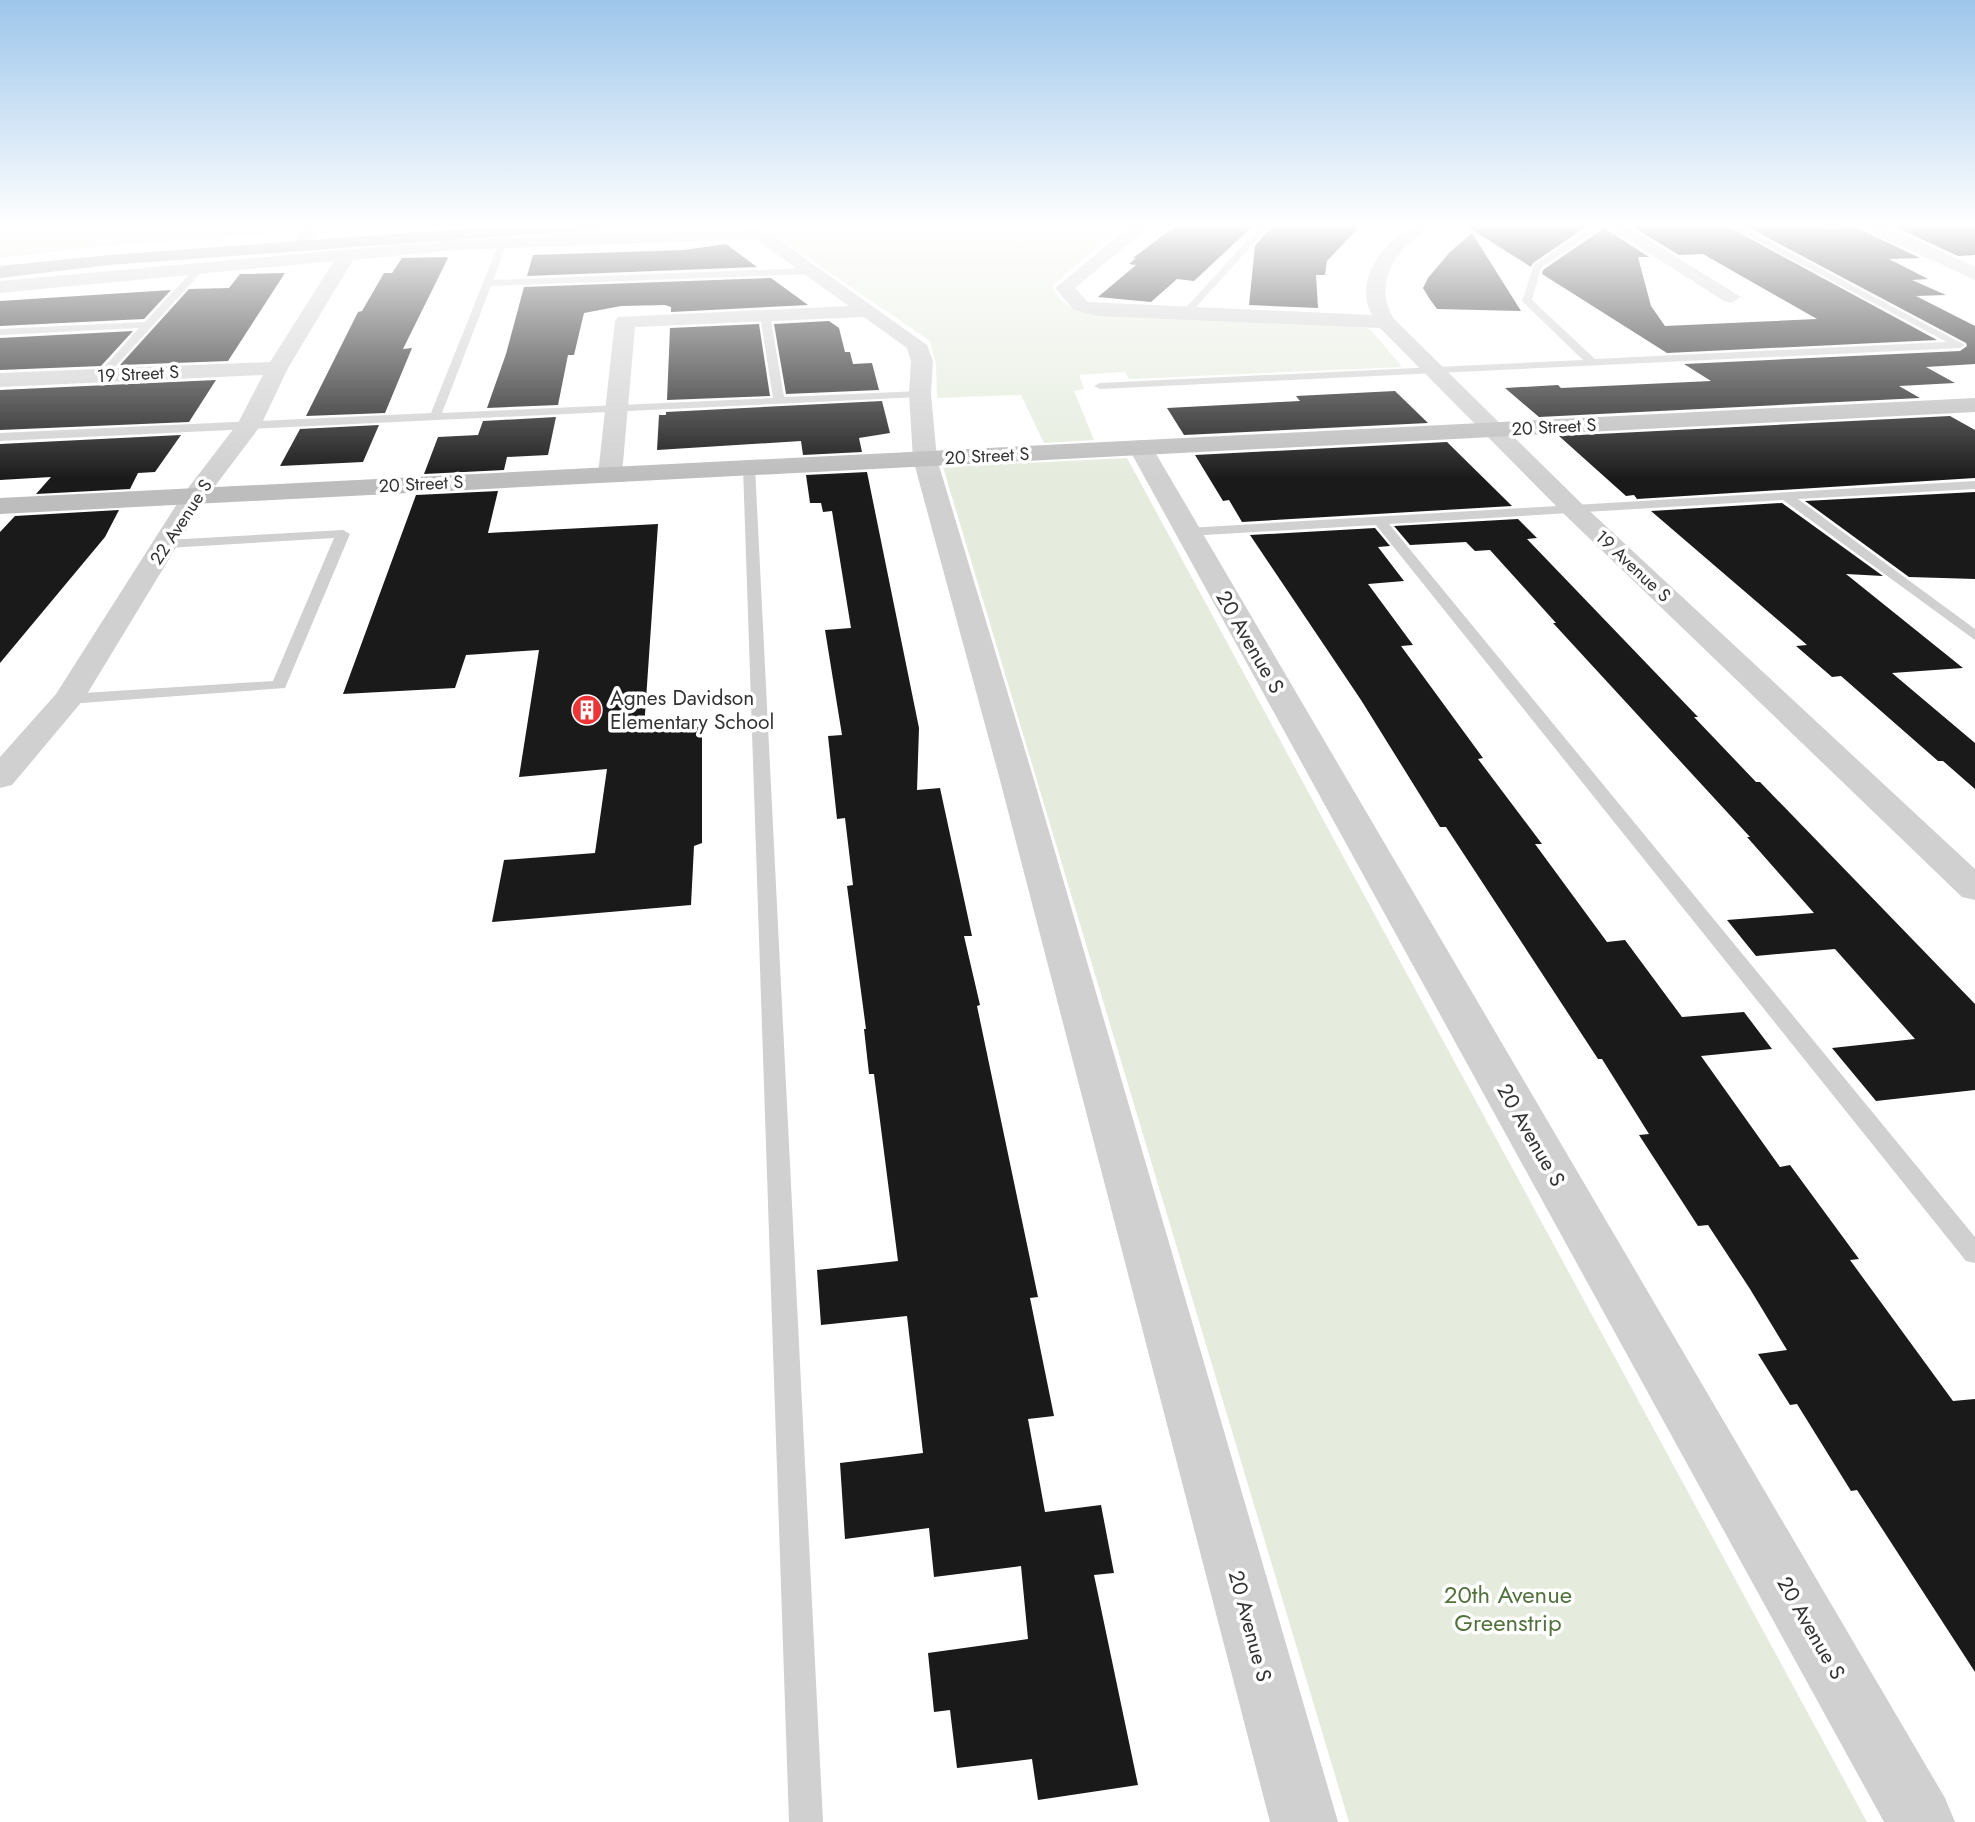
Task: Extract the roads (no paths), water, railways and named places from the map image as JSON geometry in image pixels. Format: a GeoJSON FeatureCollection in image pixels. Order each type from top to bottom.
{"type":"FeatureCollection","features":[{"type":"Feature","properties":{"kind":"street","name":"22 Avenue S"},"geometry":{"type":"LineString","coordinates":[[0,778],[68,699],[195,496],[249,425],[277,368],[314,309]]}},
{"type":"Feature","properties":{"kind":"street"},"geometry":{"type":"LineString","coordinates":[[1095,309],[1386,322]]}},
{"type":"Feature","properties":{"kind":"street","name":"19 Avenue S"},"geometry":{"type":"LineString","coordinates":[[1378,309],[1386,322],[1430,369],[1572,508],[1975,889]]}},
{"type":"Feature","properties":{"kind":"street"},"geometry":{"type":"LineString","coordinates":[[610,474],[625,321],[867,311]]}},
{"type":"Feature","properties":{"kind":"street","name":"20 Avenue S"},"geometry":{"type":"LineString","coordinates":[[867,311],[917,345],[922,361],[920,394],[925,459],[1017,780],[1304,1822]]}},
{"type":"Feature","properties":{"kind":"street","name":"19 Street S"},"geometry":{"type":"LineString","coordinates":[[0,380],[277,368]]}},
{"type":"Feature","properties":{"kind":"street","name":"20 Street S"},"geometry":{"type":"LineString","coordinates":[[0,506],[1975,405]]}},
{"type":"Feature","properties":{"kind":"street","name":"20 Avenue S"},"geometry":{"type":"LineString","coordinates":[[1140,447],[1921,1822]]}},
{"type":"Feature","properties":{"kind":"lane"},"geometry":{"type":"LineString","coordinates":[[101,376],[162,309]]}},
{"type":"Feature","properties":{"kind":"lane"},"geometry":{"type":"LineString","coordinates":[[435,416],[476,309]]}},
{"type":"Feature","properties":{"kind":"lane"},"geometry":{"type":"LineString","coordinates":[[1185,314],[1190,309]]}},
{"type":"Feature","properties":{"kind":"lane"},"geometry":{"type":"LineString","coordinates":[[1536,309],[1592,362]]}},
{"type":"Feature","properties":{"kind":"lane"},"geometry":{"type":"LineString","coordinates":[[1100,386],[1430,369],[1964,347],[1891,309]]}},
{"type":"Feature","properties":{"kind":"lane"},"geometry":{"type":"LineString","coordinates":[[765,315],[779,402]]}},
{"type":"Feature","properties":{"kind":"lane"},"geometry":{"type":"LineString","coordinates":[[0,332],[147,325]]}},
{"type":"Feature","properties":{"kind":"lane"},"geometry":{"type":"LineString","coordinates":[[0,437],[920,394]]}},
{"type":"Feature","properties":{"kind":"lane"},"geometry":{"type":"LineString","coordinates":[[749,467],[806,1822]]}},
{"type":"Feature","properties":{"kind":"lane"},"geometry":{"type":"LineString","coordinates":[[1188,532],[1975,485]]}},
{"type":"Feature","properties":{"kind":"lane"},"geometry":{"type":"LineString","coordinates":[[1784,495],[1975,636]]}},
{"type":"Feature","properties":{"kind":"lane"},"geometry":{"type":"LineString","coordinates":[[1380,521],[1975,1254]]}},
{"type":"Feature","properties":{"kind":"lane"},"geometry":{"type":"LineString","coordinates":[[68,699],[279,685],[343,534],[167,544]]}},
{"type":"Feature","properties":{"kind":"place","name":"Agnes Davidson Elementary School"},"geometry":{"type":"Point","coordinates":[587,710]}},
{"type":"Feature","properties":{"kind":"park label","name":"20th Avenue Greenstrip"},"geometry":{"type":"Point","coordinates":[1508,1608]}}]}
